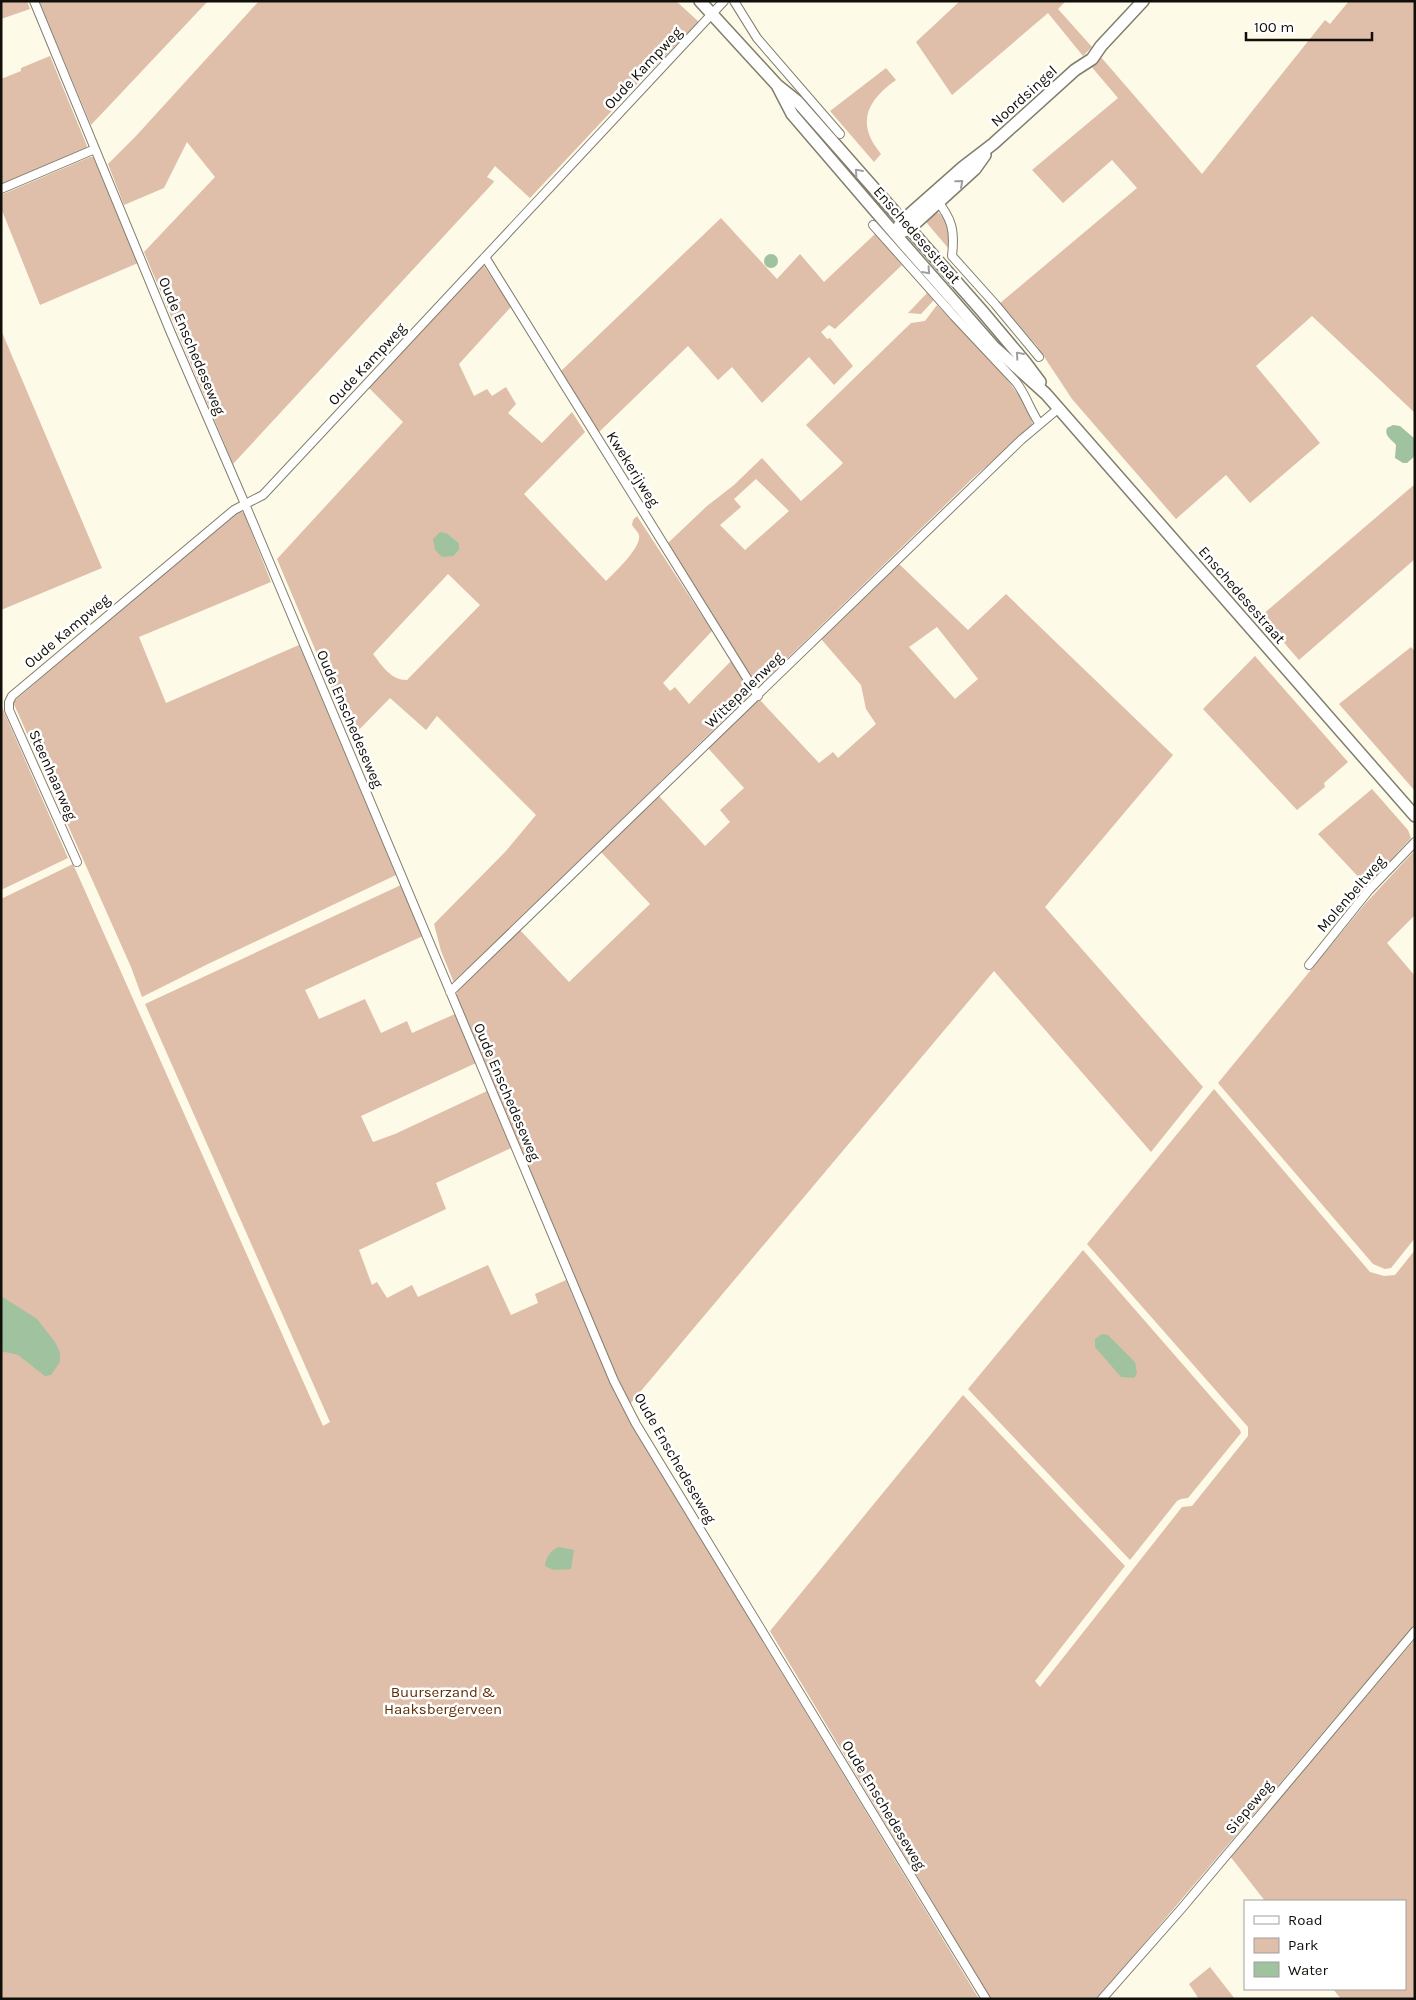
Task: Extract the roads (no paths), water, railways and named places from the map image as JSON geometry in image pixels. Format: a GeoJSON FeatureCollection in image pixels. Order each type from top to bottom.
{"type":"FeatureCollection","features":[{"type":"Feature","properties":{"kind":"street","name":"Oude Enschedeseweg"},"geometry":{"type":"LineString","coordinates":[[34,1],[171,333],[245,504],[614,1381],[636,1424],[986,1999]]}},
{"type":"Feature","properties":{"kind":"street","name":"Enschedesestraat"},"geometry":{"type":"LineString","coordinates":[[700,1],[777,85],[797,101],[1026,362],[1046,394]]}},
{"type":"Feature","properties":{"kind":"street","name":"Oude Kampweg"},"geometry":{"type":"LineString","coordinates":[[10,698],[234,510],[263,495],[724,1]]}},
{"type":"Feature","properties":{"kind":"street"},"geometry":{"type":"LineString","coordinates":[[734,1],[757,38],[840,134]]}},
{"type":"Feature","properties":{"kind":"street","name":"Noordsingel"},"geometry":{"type":"LineString","coordinates":[[895,234],[1075,70],[1092,58],[1143,1]]}},
{"type":"Feature","properties":{"kind":"street","name":"Enschedesestraat"},"geometry":{"type":"LineString","coordinates":[[777,85],[792,114],[895,234],[994,347],[1059,408],[1415,816]]}},
{"type":"Feature","properties":{"kind":"street"},"geometry":{"type":"LineString","coordinates":[[1,189],[96,149]]}},
{"type":"Feature","properties":{"kind":"street","name":"Enschedesestraat"},"geometry":{"type":"LineString","coordinates":[[935,198],[952,224],[952,256],[1039,357]]}},
{"type":"Feature","properties":{"kind":"street","name":"Enschedesestraat"},"geometry":{"type":"LineString","coordinates":[[873,225],[960,323],[1022,389],[1031,412],[1040,423]]}},
{"type":"Feature","properties":{"kind":"street","name":"Kwekerijweg"},"geometry":{"type":"LineString","coordinates":[[485,257],[758,696]]}},
{"type":"Feature","properties":{"kind":"street","name":"Wittepalenweg"},"geometry":{"type":"LineString","coordinates":[[450,992],[1040,423],[1059,408]]}},
{"type":"Feature","properties":{"kind":"street","name":"Steenhaarweg"},"geometry":{"type":"LineString","coordinates":[[10,698],[9,710],[77,862]]}},
{"type":"Feature","properties":{"kind":"street","name":"Molenbeltweg"},"geometry":{"type":"LineString","coordinates":[[1309,965],[1369,890],[1415,842]]}},
{"type":"Feature","properties":{"kind":"street","name":"Siepeweg"},"geometry":{"type":"LineString","coordinates":[[1102,1999],[1182,1908],[1415,1632]]}},
{"type":"Feature","properties":{"kind":"water"},"geometry":{"type":"Polygon","coordinates":[[[771,254],[776,256],[778,261],[776,266],[771,268],[766,266],[764,261],[766,256],[771,254]]]}},
{"type":"Feature","properties":{"kind":"water"},"geometry":{"type":"Polygon","coordinates":[[[1393,425],[1400,426],[1415,439],[1415,456],[1407,463],[1403,463],[1395,458],[1396,445],[1386,433],[1387,428],[1393,425]]]}},
{"type":"Feature","properties":{"kind":"water"},"geometry":{"type":"Polygon","coordinates":[[[440,532],[448,534],[459,543],[459,550],[454,556],[442,557],[435,550],[433,539],[440,532]]]}},
{"type":"Feature","properties":{"kind":"water"},"geometry":{"type":"Polygon","coordinates":[[[1,1296],[37,1319],[55,1342],[60,1352],[60,1362],[51,1375],[45,1376],[18,1355],[1,1351],[1,1296]]]}},
{"type":"Feature","properties":{"kind":"water"},"geometry":{"type":"Polygon","coordinates":[[[1102,1334],[1108,1335],[1135,1362],[1137,1373],[1134,1378],[1121,1377],[1095,1347],[1095,1339],[1102,1334]]]}},
{"type":"Feature","properties":{"kind":"water"},"geometry":{"type":"Polygon","coordinates":[[[559,1547],[574,1550],[571,1569],[554,1570],[545,1566],[549,1554],[559,1547]]]}},
{"type":"Feature","properties":{"kind":"park label","name":"Buurserzand & Haaksbergerveen"},"geometry":{"type":"Point","coordinates":[443,1700]}}]}
